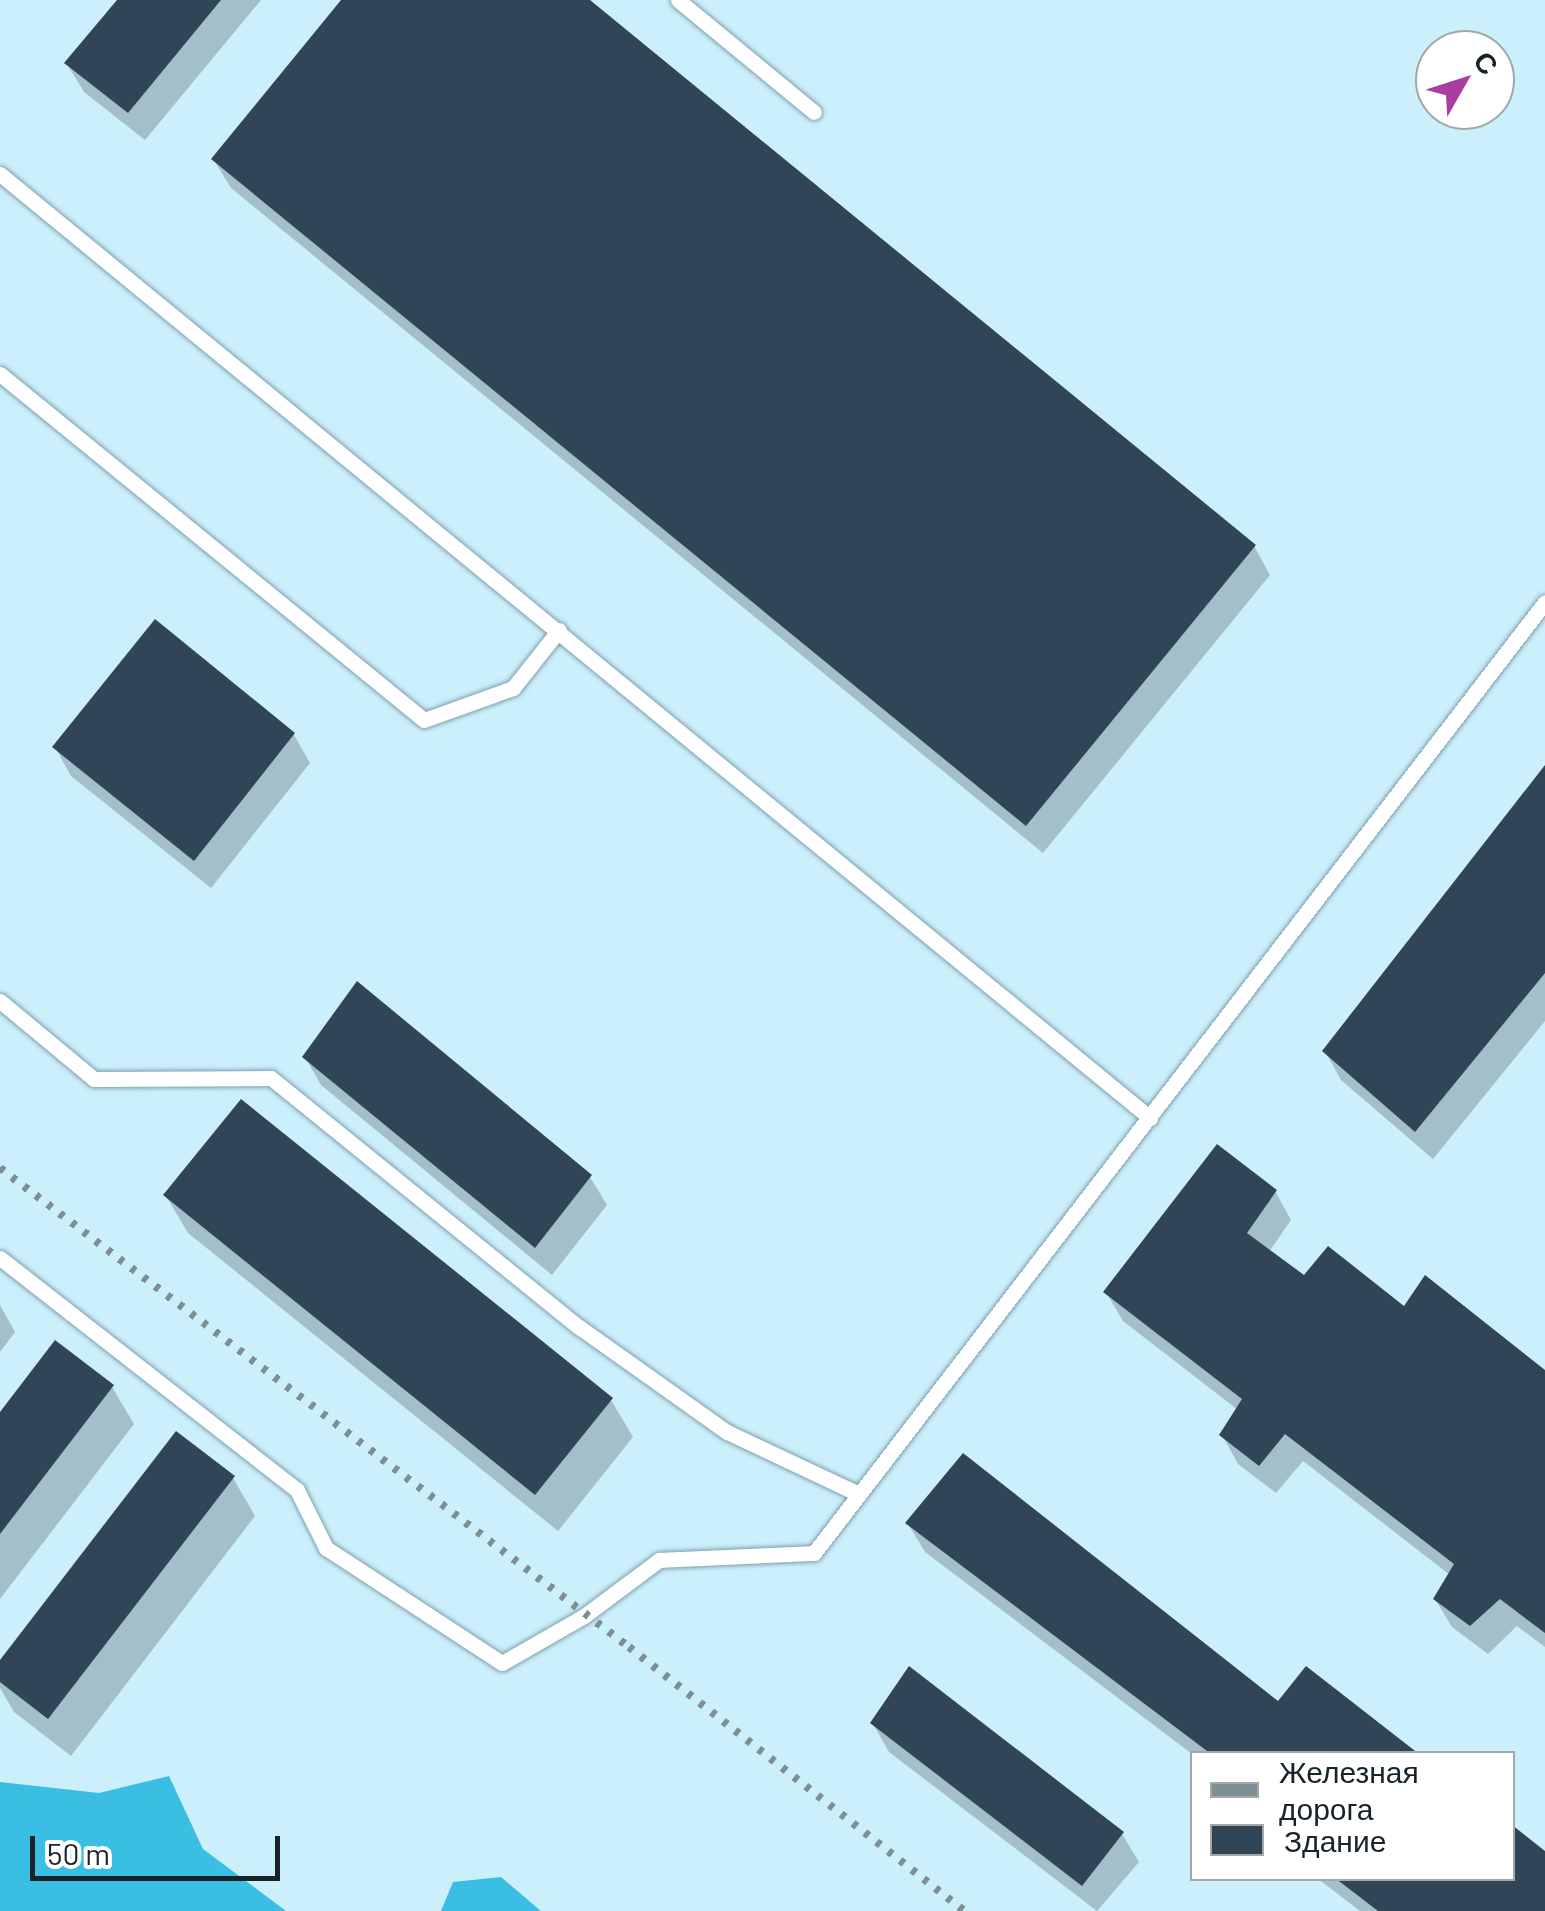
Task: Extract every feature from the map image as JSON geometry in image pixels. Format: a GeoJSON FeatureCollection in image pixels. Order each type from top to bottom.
{"type":"FeatureCollection","features":[{"type":"Feature","properties":{"kind":"lane"},"geometry":{"type":"LineString","coordinates":[[678,0],[814,112]]}},
{"type":"Feature","properties":{"kind":"lane"},"geometry":{"type":"LineString","coordinates":[[0,174],[1150,1118]]}},
{"type":"Feature","properties":{"kind":"lane"},"geometry":{"type":"LineString","coordinates":[[0,374],[424,720],[512,688],[560,630]]}},
{"type":"Feature","properties":{"kind":"lane"},"geometry":{"type":"LineString","coordinates":[[0,1258],[296,1490],[326,1548],[502,1663],[584,1616],[659,1560],[814,1553],[1545,602]]}},
{"type":"Feature","properties":{"kind":"lane"},"geometry":{"type":"LineString","coordinates":[[0,1001],[94,1079],[271,1078],[579,1327],[727,1432],[860,1494]]}},
{"type":"Feature","properties":{"kind":"shaded area"},"geometry":{"type":"Polygon","coordinates":[[[0,0],[1545,0],[1545,1911],[0,1911],[0,0]]]}},
{"type":"Feature","properties":{"kind":"shaded area"},"geometry":{"type":"Polygon","coordinates":[[[169,1776],[203,1849],[286,1911],[0,1911],[0,1782],[99,1793],[169,1776]]]}},
{"type":"Feature","properties":{"kind":"shaded area"},"geometry":{"type":"Polygon","coordinates":[[[501,1877],[541,1911],[441,1911],[453,1882],[501,1877]]]}},
{"type":"Feature","properties":{"kind":"building"},"geometry":{"type":"Polygon","coordinates":[[[117,0],[221,0],[128,113],[64,63],[117,0]]]}},
{"type":"Feature","properties":{"kind":"building"},"geometry":{"type":"Polygon","coordinates":[[[341,0],[590,0],[1256,545],[1026,826],[211,159],[341,0]]]}},
{"type":"Feature","properties":{"kind":"building"},"geometry":{"type":"Polygon","coordinates":[[[155,619],[295,733],[194,861],[52,747],[155,619]]]}},
{"type":"Feature","properties":{"kind":"building"},"geometry":{"type":"Polygon","coordinates":[[[1545,765],[1545,973],[1415,1132],[1322,1051],[1545,765]]]}},
{"type":"Feature","properties":{"kind":"building"},"geometry":{"type":"Polygon","coordinates":[[[357,981],[592,1175],[535,1248],[302,1057],[357,981]]]}},
{"type":"Feature","properties":{"kind":"building"},"geometry":{"type":"Polygon","coordinates":[[[241,1099],[613,1398],[535,1495],[163,1195],[241,1099]]]}},
{"type":"Feature","properties":{"kind":"building"},"geometry":{"type":"Polygon","coordinates":[[[1217,1144],[1277,1190],[1247,1233],[1304,1275],[1328,1246],[1404,1306],[1425,1275],[1545,1370],[1545,1633],[1500,1599],[1470,1626],[1433,1599],[1454,1564],[1285,1434],[1259,1466],[1219,1435],[1242,1399],[1103,1292],[1217,1144]]]}},
{"type":"Feature","properties":{"kind":"building"},"geometry":{"type":"Polygon","coordinates":[[[55,1340],[114,1385],[0,1534],[0,1412],[55,1340]]]}},
{"type":"Feature","properties":{"kind":"building"},"geometry":{"type":"Polygon","coordinates":[[[176,1431],[235,1476],[48,1719],[0,1682],[0,1660],[176,1431]]]}},
{"type":"Feature","properties":{"kind":"building"},"geometry":{"type":"Polygon","coordinates":[[[963,1453],[1278,1701],[1306,1666],[1415,1751],[1207,1751],[905,1523],[963,1453]]]}},
{"type":"Feature","properties":{"kind":"building"},"geometry":{"type":"Polygon","coordinates":[[[909,1666],[1124,1832],[1082,1886],[870,1723],[909,1666]]]}},
{"type":"Feature","properties":{"kind":"building"},"geometry":{"type":"Polygon","coordinates":[[[1515,1827],[1545,1851],[1545,1911],[1378,1911],[1339,1881],[1515,1881],[1515,1827]]]}},
{"type":"Feature","properties":{"kind":"railway"},"geometry":{"type":"LineString","coordinates":[[0,1168],[629,1647],[965,1911]]}}]}
